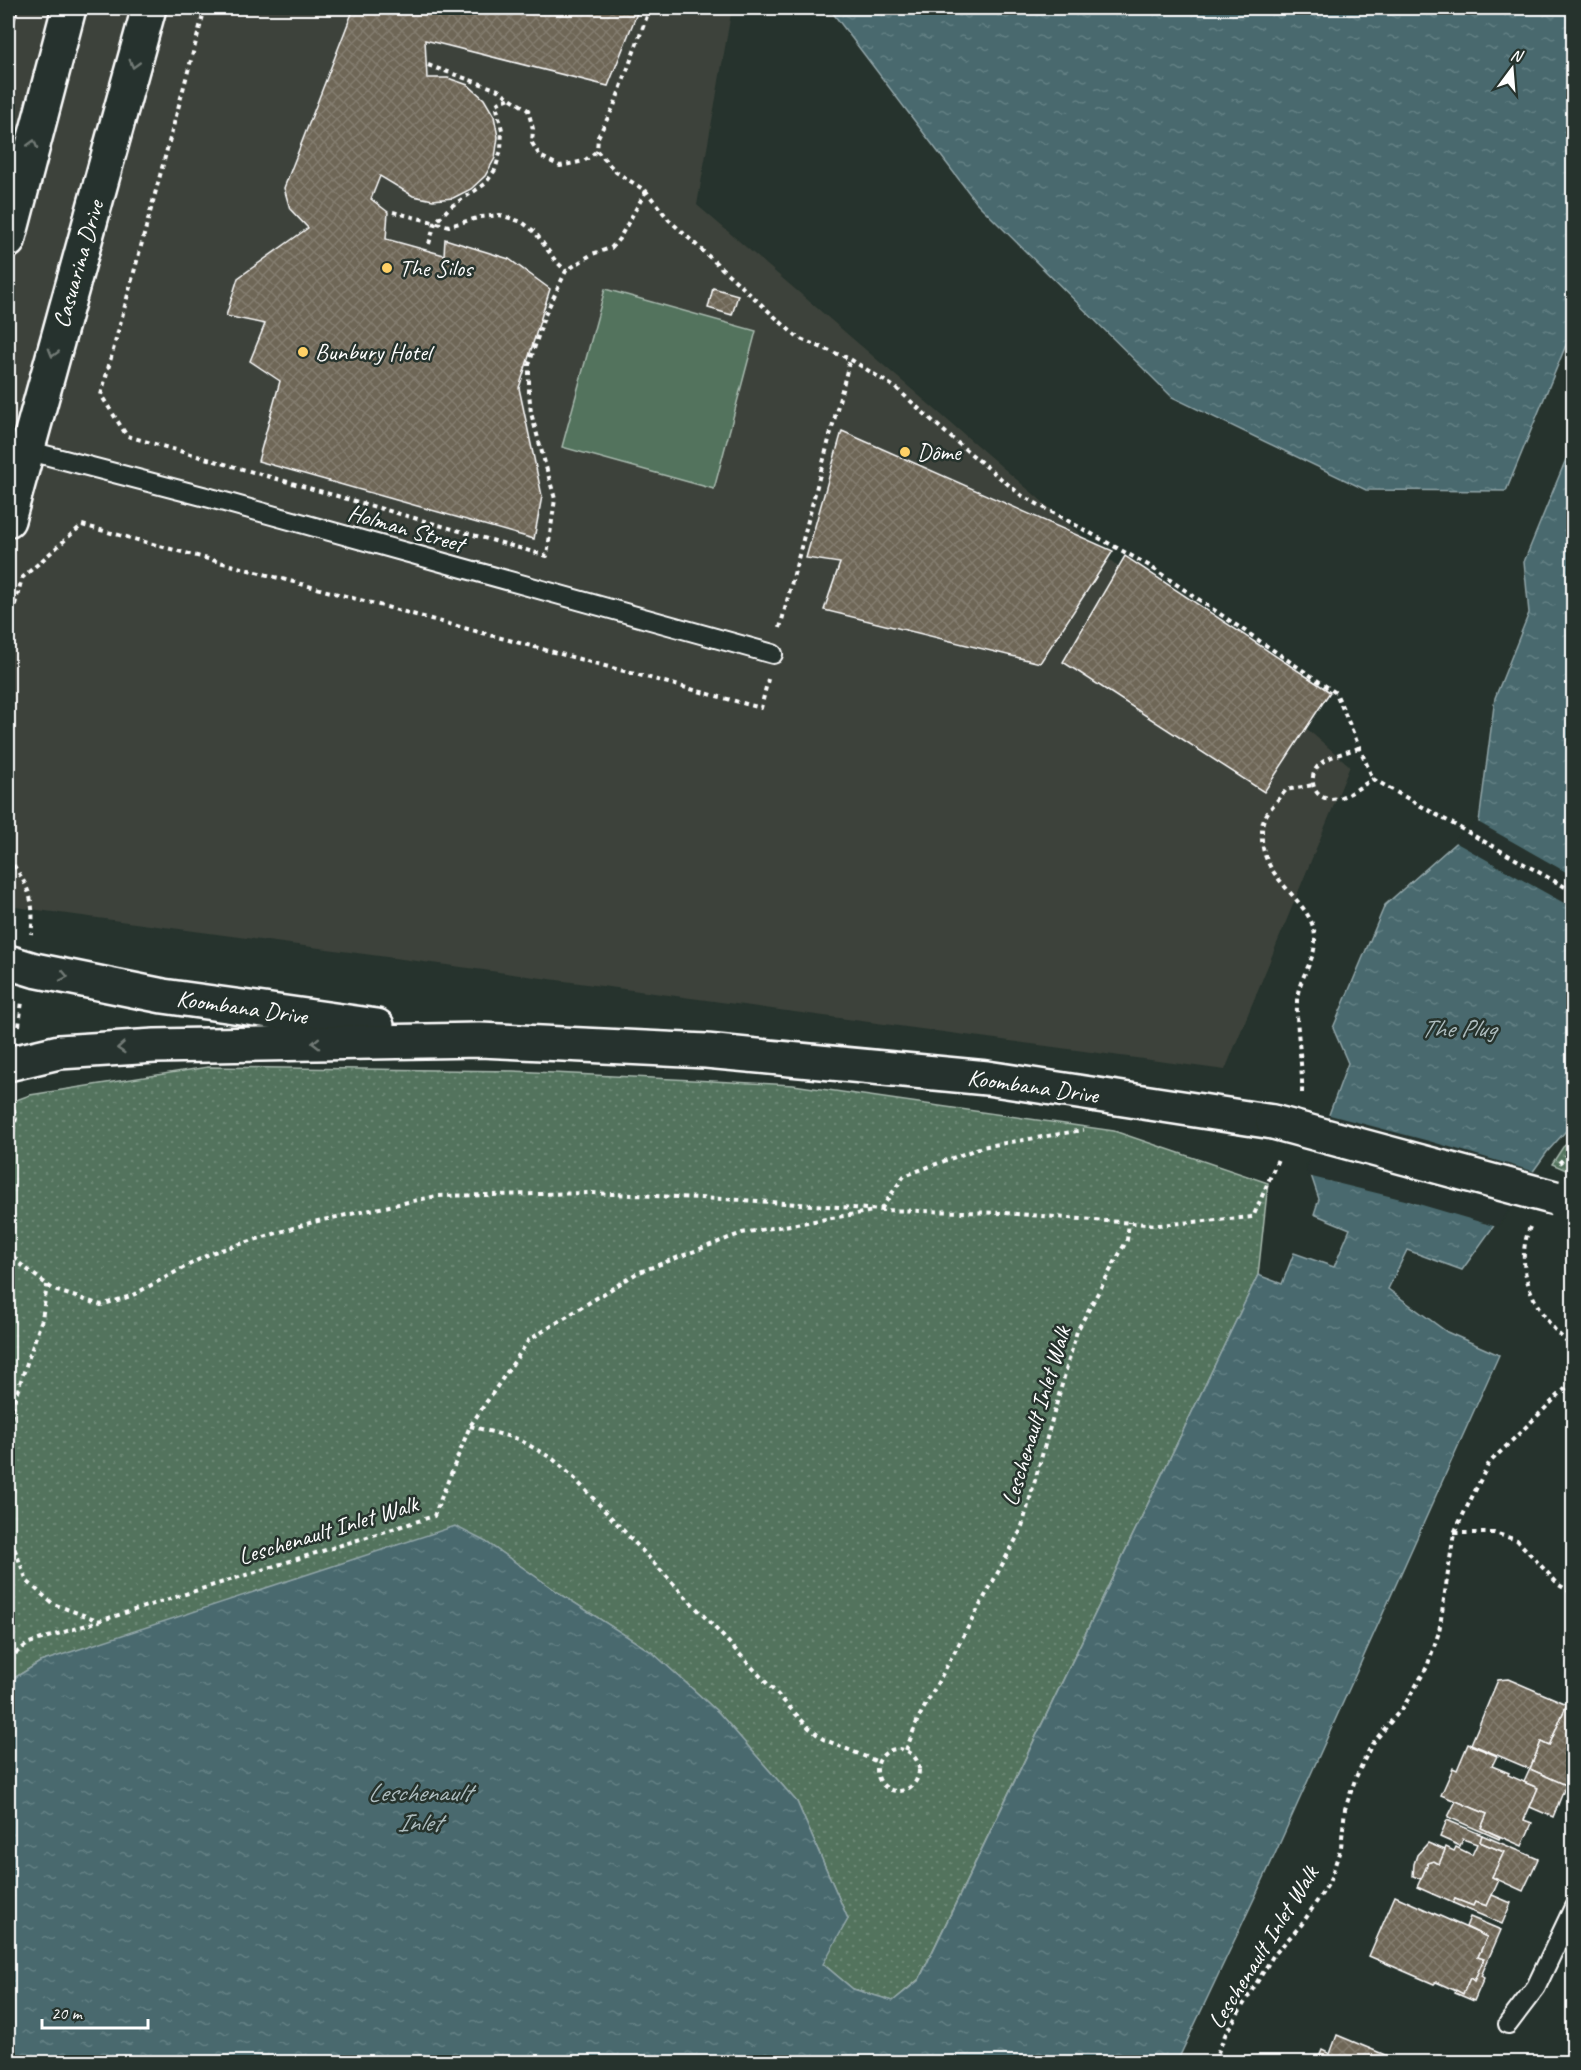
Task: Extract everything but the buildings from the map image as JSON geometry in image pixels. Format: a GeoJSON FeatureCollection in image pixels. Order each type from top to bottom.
{"type":"FeatureCollection","features":[{"type":"Feature","properties":{"kind":"main road"},"geometry":{"type":"LineString","coordinates":[[8,241],[69,8]]}},
{"type":"Feature","properties":{"kind":"main road","name":"Casuarina Drive"},"geometry":{"type":"LineString","coordinates":[[8,520],[14,449],[148,8]]}},
{"type":"Feature","properties":{"kind":"main road","name":"Koombana Drive"},"geometry":{"type":"LineString","coordinates":[[8,962],[163,996],[480,1040]]}},
{"type":"Feature","properties":{"kind":"main road","name":"Koombana Drive"},"geometry":{"type":"LineString","coordinates":[[9,1078],[59,1052],[155,1046],[480,1040],[706,1051],[987,1078],[1273,1122],[1561,1191]]}},
{"type":"Feature","properties":{"kind":"lane","name":"Holman Street"},"geometry":{"type":"LineString","coordinates":[[14,449],[214,499],[773,654]]}},
{"type":"Feature","properties":{"kind":"lane"},"geometry":{"type":"LineString","coordinates":[[1509,2024],[1536,1986],[1574,1907]]}},
{"type":"Feature","properties":{"kind":"path"},"geometry":{"type":"LineString","coordinates":[[205,8],[101,395],[127,436],[547,556],[555,499],[531,413],[529,365],[544,317],[566,271],[592,254],[611,248],[619,239],[646,190]]}},
{"type":"Feature","properties":{"kind":"path"},"geometry":{"type":"LineString","coordinates":[[650,8],[614,106],[598,137],[597,151],[616,172],[646,190],[669,220],[798,339],[850,359],[896,388],[1021,495],[1148,565],[1336,693],[1373,779],[1574,892]]}},
{"type":"Feature","properties":{"kind":"path"},"geometry":{"type":"LineString","coordinates":[[428,65],[498,90],[528,110],[533,129],[532,143],[540,156],[560,166],[584,161],[597,151]]}},
{"type":"Feature","properties":{"kind":"path"},"geometry":{"type":"LineString","coordinates":[[429,244],[435,223],[450,207],[485,184],[495,171],[501,150],[502,130],[496,104],[510,98]]}},
{"type":"Feature","properties":{"kind":"path"},"geometry":{"type":"LineString","coordinates":[[393,212],[449,226],[481,217],[500,215],[522,222],[535,232],[554,259],[566,271]]}},
{"type":"Feature","properties":{"kind":"path"},"geometry":{"type":"LineString","coordinates":[[8,631],[22,578],[82,525],[761,708],[850,359]]}},
{"type":"Feature","properties":{"kind":"path"},"geometry":{"type":"LineString","coordinates":[[1359,748],[1322,762],[1314,770],[1314,789],[1320,796],[1331,799],[1351,793],[1373,779]]}},
{"type":"Feature","properties":{"kind":"path"},"geometry":{"type":"LineString","coordinates":[[1301,1102],[1302,1084],[1296,1000],[1299,984],[1315,941],[1313,926],[1305,910],[1278,879],[1266,860],[1262,843],[1263,821],[1286,790],[1313,785]]}},
{"type":"Feature","properties":{"kind":"path"},"geometry":{"type":"LineString","coordinates":[[8,1148],[16,1119],[9,1078]]}},
{"type":"Feature","properties":{"kind":"path"},"geometry":{"type":"LineString","coordinates":[[878,1762],[824,1739],[809,1728],[575,1479],[553,1459],[518,1439],[471,1426],[529,1340],[637,1273],[742,1233],[880,1210],[904,1176],[981,1147],[1090,1129]]}},
{"type":"Feature","properties":{"kind":"path"},"geometry":{"type":"LineString","coordinates":[[1561,1191],[1559,1163],[1574,1149]]}},
{"type":"Feature","properties":{"kind":"path"},"geometry":{"type":"LineString","coordinates":[[8,1250],[19,1263],[54,1290],[101,1305],[131,1296],[211,1253],[313,1222],[436,1196],[590,1193],[743,1200],[880,1210],[1004,1213],[1158,1225],[1253,1216],[1280,1154]]}},
{"type":"Feature","properties":{"kind":"path","name":"Leschenault Inlet Walk"},"geometry":{"type":"LineString","coordinates":[[906,1750],[918,1719],[1021,1530],[1077,1331],[1127,1240],[1129,1222]]}},
{"type":"Feature","properties":{"kind":"path"},"geometry":{"type":"LineString","coordinates":[[1530,1226],[1526,1235],[1522,1261],[1534,1300],[1559,1336],[1574,1348]]}},
{"type":"Feature","properties":{"kind":"path"},"geometry":{"type":"LineString","coordinates":[[8,1436],[15,1398],[42,1319],[47,1284]]}},
{"type":"Feature","properties":{"kind":"path","name":"Leschenault Inlet Walk"},"geometry":{"type":"LineString","coordinates":[[1215,2062],[1226,2033],[1272,1956],[1302,1924],[1329,1883],[1341,1847],[1345,1809],[1356,1777],[1372,1744],[1404,1706],[1426,1667],[1438,1632],[1454,1533],[1489,1463],[1574,1380]]}},
{"type":"Feature","properties":{"kind":"path","name":"Leschenault Inlet Walk"},"geometry":{"type":"LineString","coordinates":[[8,1659],[29,1643],[434,1516],[471,1426]]}},
{"type":"Feature","properties":{"kind":"path"},"geometry":{"type":"LineString","coordinates":[[8,1532],[27,1581],[53,1604],[100,1621]]}},
{"type":"Feature","properties":{"kind":"path"},"geometry":{"type":"LineString","coordinates":[[1454,1533],[1494,1533],[1517,1540],[1559,1584],[1574,1594]]}},
{"type":"Feature","properties":{"kind":"path"},"geometry":{"type":"LineString","coordinates":[[893,1749],[906,1750],[917,1759],[919,1773],[912,1786],[898,1791],[885,1786],[878,1776],[878,1762],[881,1756],[893,1749]]}},
{"type":"Feature","properties":{"kind":"shaded area"},"geometry":{"type":"Polygon","coordinates":[[[8,8],[732,8],[697,205],[1350,766],[1225,1070],[8,906],[8,8]]]}},
{"type":"Feature","properties":{"kind":"green space"},"geometry":{"type":"Polygon","coordinates":[[[605,289],[756,331],[714,489],[562,447],[605,289]]]}},
{"type":"Feature","properties":{"kind":"green space"},"geometry":{"type":"Polygon","coordinates":[[[208,1067],[514,1071],[793,1085],[1114,1131],[1268,1183],[1258,1275],[919,1979],[893,2001],[853,1989],[822,1963],[848,1919],[797,1802],[719,1713],[653,1653],[562,1595],[486,1542],[40,1662],[8,1682],[8,1103],[30,1095],[208,1067]]]}},
{"type":"Feature","properties":{"kind":"green space"},"geometry":{"type":"Polygon","coordinates":[[[1573,1139],[1573,1173],[1552,1164],[1563,1147],[1573,1139]]]}},
{"type":"Feature","properties":{"kind":"water"},"geometry":{"type":"Polygon","coordinates":[[[829,8],[1573,8],[1573,328],[1506,491],[1366,490],[1172,397],[976,202],[829,8]]]}},
{"type":"Feature","properties":{"kind":"water","name":"Leschenault Inlet"},"geometry":{"type":"Polygon","coordinates":[[[1573,442],[1573,1123],[1547,1152],[1462,1270],[1407,1250],[1388,1289],[1447,1332],[1499,1355],[1270,1865],[1177,2062],[8,2062],[8,1682],[40,1662],[455,1526],[486,1542],[562,1595],[653,1653],[719,1713],[797,1802],[848,1919],[823,1964],[853,1989],[893,2001],[919,1980],[1258,1275],[1282,1284],[1294,1253],[1334,1267],[1350,1229],[1314,1214],[1319,1199],[1309,1169],[1348,1063],[1333,1028],[1385,905],[1479,822],[1495,698],[1529,613],[1524,562],[1573,442]]]}},
{"type":"Feature","properties":{"kind":"pier"},"geometry":{"type":"Polygon","coordinates":[[[1476,821],[1573,876],[1573,908],[1453,841],[1476,821]]]}},
{"type":"Feature","properties":{"kind":"pier"},"geometry":{"type":"Polygon","coordinates":[[[1326,1114],[1536,1172],[1497,1227],[1405,1200],[1308,1176],[1306,1168],[1326,1114]]]}},
{"type":"Feature","properties":{"kind":"place","name":"The Silos"},"geometry":{"type":"Point","coordinates":[387,268]}},
{"type":"Feature","properties":{"kind":"place","name":"Bunbury Hotel"},"geometry":{"type":"Point","coordinates":[303,352]}},
{"type":"Feature","properties":{"kind":"place","name":"Dôme"},"geometry":{"type":"Point","coordinates":[905,452]}},
{"type":"Feature","properties":{"kind":"water label","name":"The Plug"},"geometry":{"type":"Point","coordinates":[1458,1028]}}]}
